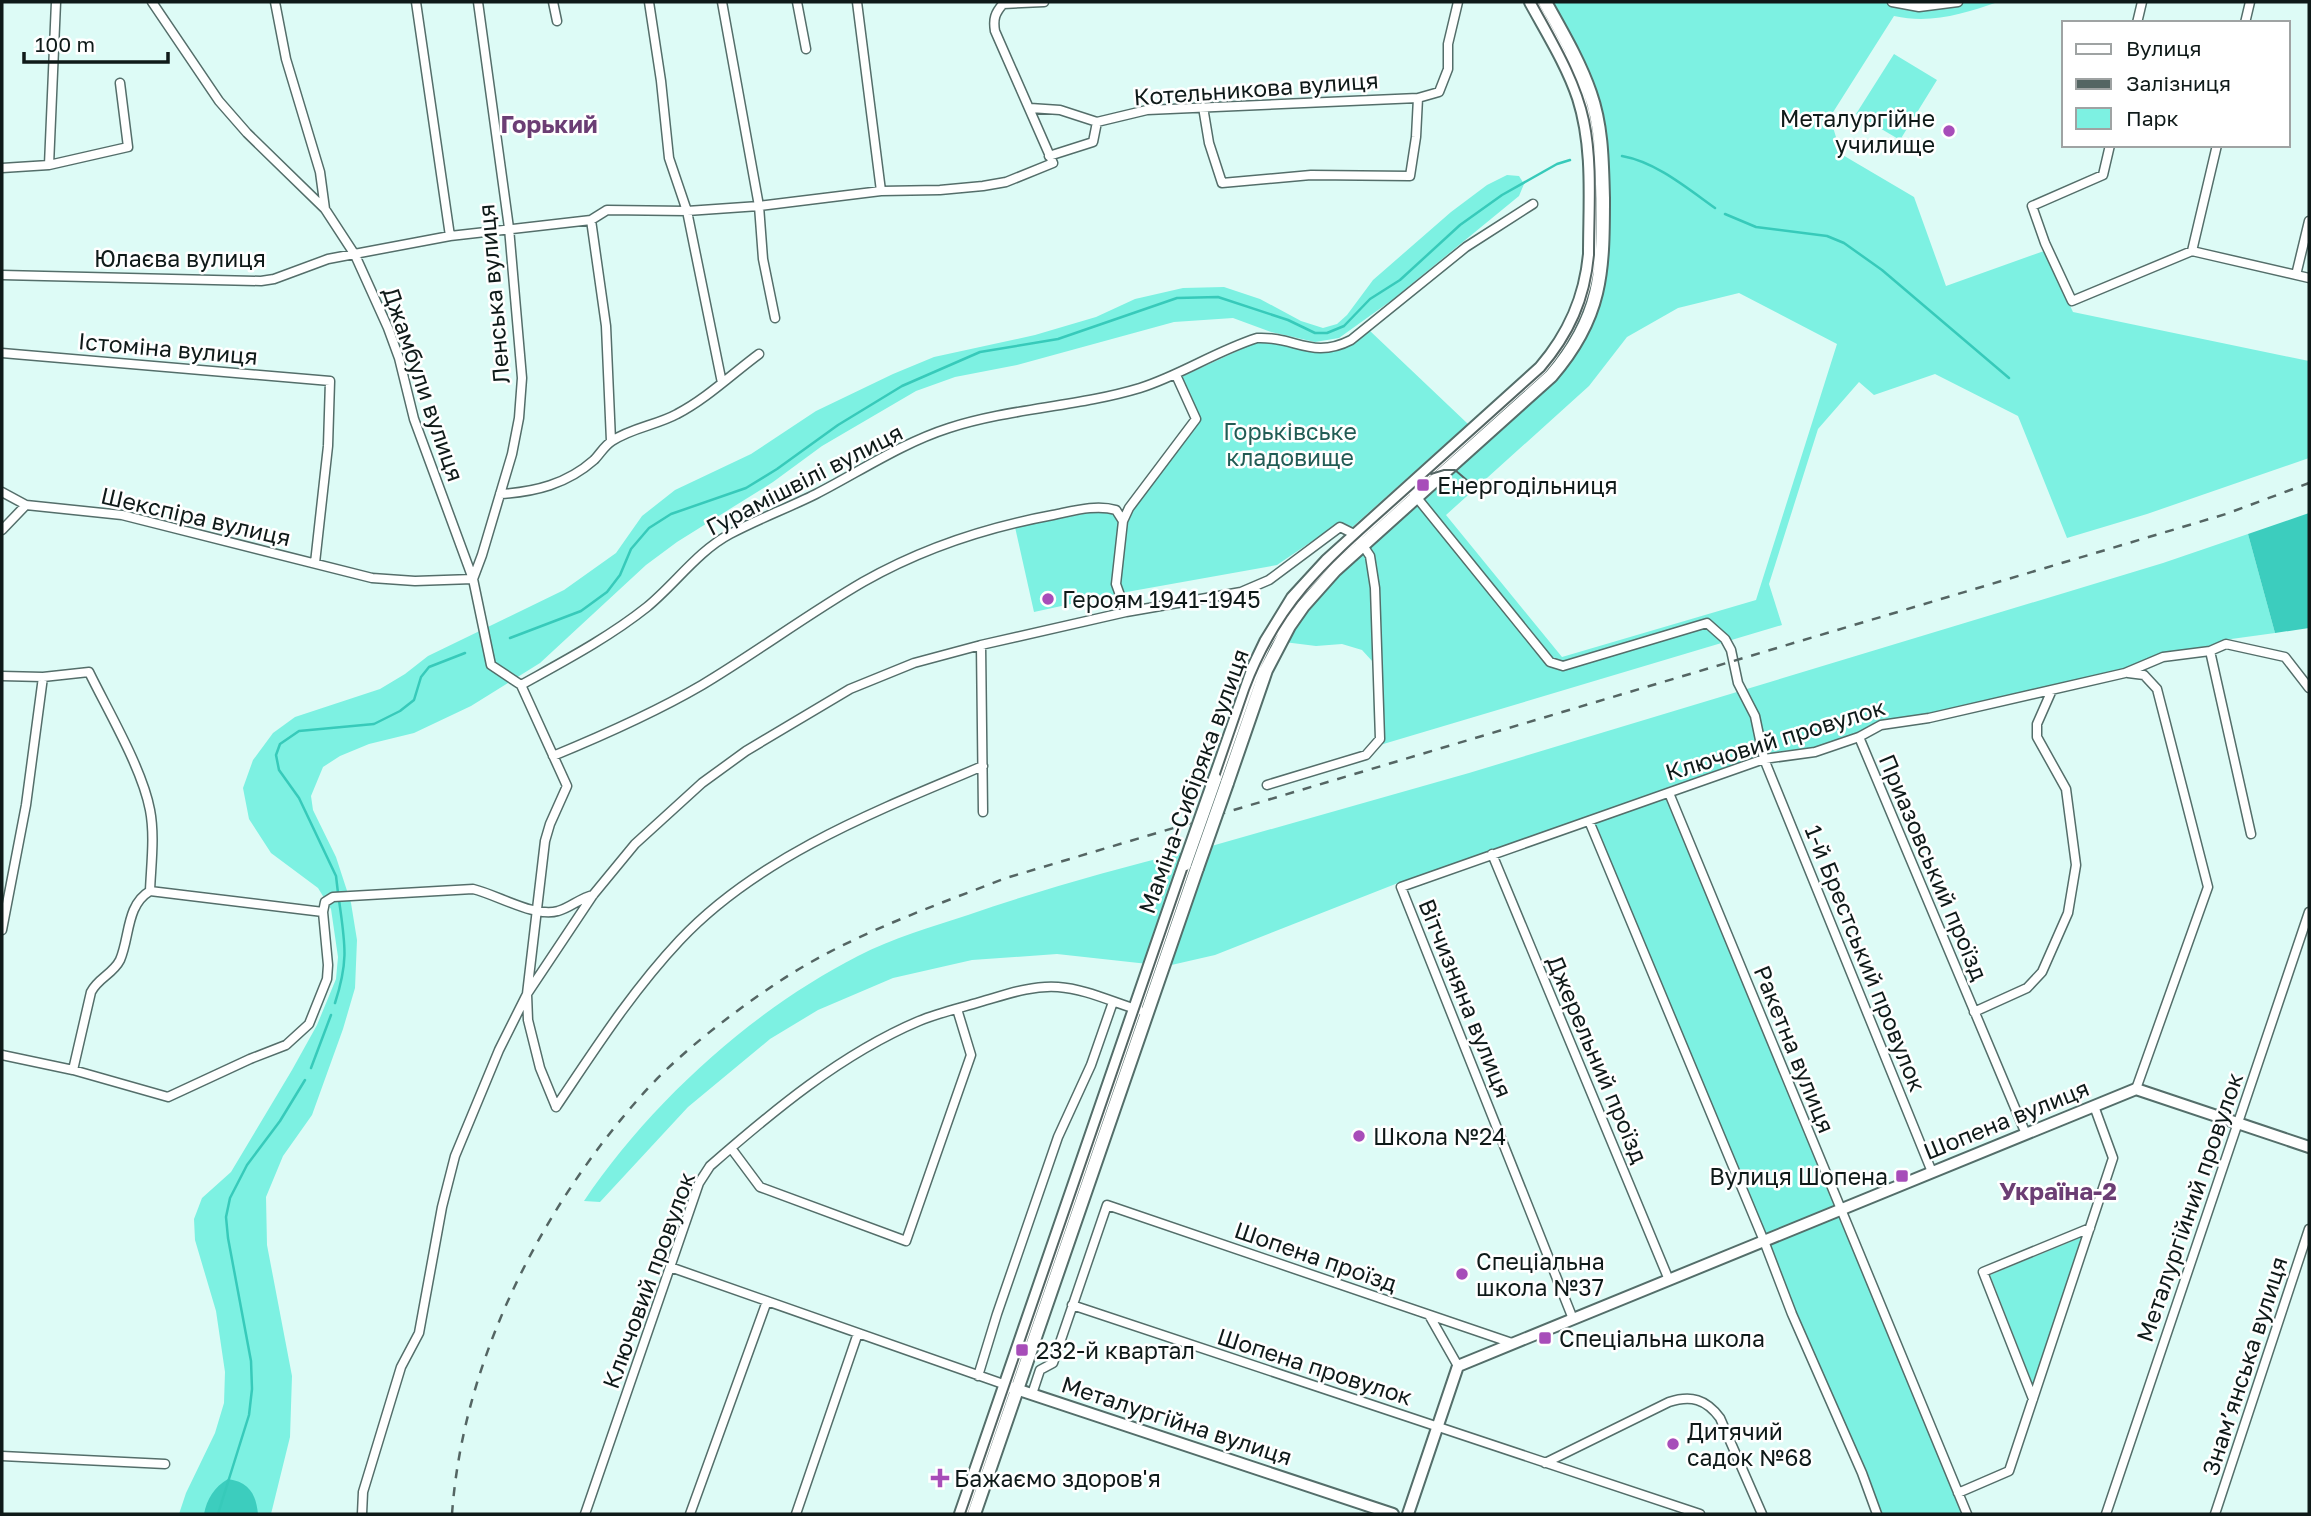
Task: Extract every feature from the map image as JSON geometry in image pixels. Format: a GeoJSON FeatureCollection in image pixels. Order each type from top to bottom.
{"type":"FeatureCollection","features":[{"type":"Feature","properties":{"kind":"main road","name":"Маміна-Сибіряка вулиця"},"geometry":{"type":"LineString","coordinates":[[1413,492],[1541,368],[1567,331],[1584,290],[1590,254],[1590,163],[1587,130],[1579,97],[1570,76],[1531,2]]}},
{"type":"Feature","properties":{"kind":"main road","name":"Маміна-Сибіряка вулиця"},"geometry":{"type":"LineString","coordinates":[[974,1514],[1012,1387],[1191,866],[1221,781],[1276,648],[1318,587],[1359,540],[1551,376],[1579,338],[1597,293],[1603,256],[1603,229],[1602,163],[1597,116],[1582,71],[1545,2]]}},
{"type":"Feature","properties":{"kind":"main road","name":"Маміна-Сибіряка вулиця"},"geometry":{"type":"LineString","coordinates":[[961,1514],[1012,1387]]}},
{"type":"Feature","properties":{"kind":"street"},"geometry":{"type":"LineString","coordinates":[[49,165],[57,2]]}},
{"type":"Feature","properties":{"kind":"street","name":"Джамбули вулиця"},"geometry":{"type":"LineString","coordinates":[[152,2],[219,101],[247,133],[325,209],[355,255],[399,358],[414,419],[473,579],[491,665],[521,685]]}},
{"type":"Feature","properties":{"kind":"street","name":"Джамбули вулиця"},"geometry":{"type":"LineString","coordinates":[[275,2],[286,59],[320,172],[325,209]]}},
{"type":"Feature","properties":{"kind":"street","name":"Ленська вулиця"},"geometry":{"type":"LineString","coordinates":[[416,2],[450,236]]}},
{"type":"Feature","properties":{"kind":"street","name":"Ленська вулиця"},"geometry":{"type":"LineString","coordinates":[[473,579],[500,494],[519,418],[522,378],[509,228],[478,2]]}},
{"type":"Feature","properties":{"kind":"street"},"geometry":{"type":"LineString","coordinates":[[553,2],[557,21]]}},
{"type":"Feature","properties":{"kind":"street"},"geometry":{"type":"LineString","coordinates":[[649,2],[669,158],[687,211],[722,383]]}},
{"type":"Feature","properties":{"kind":"street"},"geometry":{"type":"LineString","coordinates":[[722,2],[759,206],[763,259],[775,318]]}},
{"type":"Feature","properties":{"kind":"street"},"geometry":{"type":"LineString","coordinates":[[797,2],[806,49]]}},
{"type":"Feature","properties":{"kind":"street"},"geometry":{"type":"LineString","coordinates":[[858,2],[881,191]]}},
{"type":"Feature","properties":{"kind":"street"},"geometry":{"type":"LineString","coordinates":[[1030,108],[1060,110],[1097,122],[1093,142],[1049,156],[995,31],[993,21],[996,11],[1003,3],[1044,2]]}},
{"type":"Feature","properties":{"kind":"street"},"geometry":{"type":"LineString","coordinates":[[1203,107],[1209,143],[1222,183],[1311,174],[1410,176],[1418,98],[1439,92],[1448,69],[1448,44],[1458,2]]}},
{"type":"Feature","properties":{"kind":"street"},"geometry":{"type":"LineString","coordinates":[[1892,2],[1919,7],[1958,2]]}},
{"type":"Feature","properties":{"kind":"street"},"geometry":{"type":"LineString","coordinates":[[2137,21],[2142,2]]}},
{"type":"Feature","properties":{"kind":"street"},"geometry":{"type":"LineString","coordinates":[[2245,21],[2250,2]]}},
{"type":"Feature","properties":{"kind":"street"},"geometry":{"type":"LineString","coordinates":[[2,168],[49,165],[128,147],[120,83]]}},
{"type":"Feature","properties":{"kind":"street","name":"Котельникова вулиця"},"geometry":{"type":"LineString","coordinates":[[1097,122],[1147,110],[1418,98]]}},
{"type":"Feature","properties":{"kind":"street"},"geometry":{"type":"LineString","coordinates":[[2109,147],[2103,176],[2032,206],[2045,243],[2072,301],[2192,251],[2309,278]]}},
{"type":"Feature","properties":{"kind":"street"},"geometry":{"type":"LineString","coordinates":[[2192,251],[2217,147]]}},
{"type":"Feature","properties":{"kind":"street","name":"Юлаєва вулиця"},"geometry":{"type":"LineString","coordinates":[[2,275],[261,281],[274,279],[328,259],[450,236],[591,220],[607,210],[687,211],[759,206],[881,191],[940,190],[1006,182],[1053,163],[1049,156]]}},
{"type":"Feature","properties":{"kind":"street","name":"Гурамішвілі вулиця"},"geometry":{"type":"LineString","coordinates":[[521,685],[621,627],[726,536],[815,495],[916,442],[946,429],[982,419],[1099,399],[1176,375],[1257,338],[1269,337],[1321,349],[1336,348],[1351,340],[1466,247],[1533,204]]}},
{"type":"Feature","properties":{"kind":"street"},"geometry":{"type":"LineString","coordinates":[[591,220],[606,326],[611,441]]}},
{"type":"Feature","properties":{"kind":"street"},"geometry":{"type":"LineString","coordinates":[[2297,275],[2309,221]]}},
{"type":"Feature","properties":{"kind":"street","name":"Істоміна вулиця"},"geometry":{"type":"LineString","coordinates":[[2,353],[330,381]]}},
{"type":"Feature","properties":{"kind":"street"},"geometry":{"type":"LineString","coordinates":[[500,494],[526,493],[573,475],[594,460],[611,441],[676,415],[759,354]]}},
{"type":"Feature","properties":{"kind":"street"},"geometry":{"type":"LineString","coordinates":[[1126,612],[1116,584],[1123,521],[1129,508],[1194,424],[1194,413],[1176,375]]}},
{"type":"Feature","properties":{"kind":"street","name":"Шекспіра вулиця"},"geometry":{"type":"LineString","coordinates":[[315,563],[328,446],[330,381]]}},
{"type":"Feature","properties":{"kind":"street"},"geometry":{"type":"LineString","coordinates":[[2,492],[26,505],[2,530]]}},
{"type":"Feature","properties":{"kind":"street","name":"1-й Брестський провулок"},"geometry":{"type":"LineString","coordinates":[[1413,492],[1550,662],[1563,666],[1707,623],[1725,639],[1731,650],[1738,683],[1755,716],[1764,759],[1932,1172]]}},
{"type":"Feature","properties":{"kind":"street","name":"Шекспіра вулиця"},"geometry":{"type":"LineString","coordinates":[[26,505],[122,515],[372,578],[415,581],[473,579]]}},
{"type":"Feature","properties":{"kind":"street"},"geometry":{"type":"LineString","coordinates":[[553,756],[611,732],[674,700],[864,582],[911,559],[989,530],[1079,510],[1104,506],[1116,510],[1123,521]]}},
{"type":"Feature","properties":{"kind":"street"},"geometry":{"type":"LineString","coordinates":[[362,1514],[363,1492],[401,1367],[419,1333],[442,1207],[455,1156],[499,1050],[527,994],[593,895],[635,844],[702,783],[746,751],[850,689],[914,663],[1126,612],[1248,589],[1269,580],[1340,527],[1359,540],[1370,556],[1375,588],[1380,739],[1366,755],[1267,785]]}},
{"type":"Feature","properties":{"kind":"street","name":"Ключовий провулок"},"geometry":{"type":"LineString","coordinates":[[1401,887],[1764,759],[1815,752],[1859,737],[1881,725],[1929,718],[2125,673],[2163,657],[2210,651],[2226,643],[2285,657],[2309,688]]}},
{"type":"Feature","properties":{"kind":"street"},"geometry":{"type":"LineString","coordinates":[[981,645],[983,812]]}},
{"type":"Feature","properties":{"kind":"street"},"geometry":{"type":"LineString","coordinates":[[2210,651],[2251,834]]}},
{"type":"Feature","properties":{"kind":"street"},"geometry":{"type":"LineString","coordinates":[[2,676],[43,677],[89,671],[141,780],[150,810],[153,835],[150,891]]}},
{"type":"Feature","properties":{"kind":"street"},"geometry":{"type":"LineString","coordinates":[[2125,673],[2144,675],[2157,689],[2208,887],[2136,1089],[2309,1147]]}},
{"type":"Feature","properties":{"kind":"street"},"geometry":{"type":"LineString","coordinates":[[2,929],[26,805],[43,677]]}},
{"type":"Feature","properties":{"kind":"street"},"geometry":{"type":"LineString","coordinates":[[521,685],[567,786],[545,841],[527,994],[532,1042],[556,1107],[622,1008],[650,973],[681,938],[724,900],[857,819],[983,766]]}},
{"type":"Feature","properties":{"kind":"street","name":"Приазовський проїзд"},"geometry":{"type":"LineString","coordinates":[[1974,1012],[2027,988],[2042,972],[2068,912],[2076,866],[2066,789],[2037,737],[2037,724],[2052,690]]}},
{"type":"Feature","properties":{"kind":"street","name":"Приазовський проїзд"},"geometry":{"type":"LineString","coordinates":[[1859,737],[2026,1134]]}},
{"type":"Feature","properties":{"kind":"street","name":"Ракетна вулиця"},"geometry":{"type":"LineString","coordinates":[[1668,793],[1967,1514]]}},
{"type":"Feature","properties":{"kind":"street"},"geometry":{"type":"LineString","coordinates":[[1589,821],[1877,1514]]}},
{"type":"Feature","properties":{"kind":"street","name":"Джерельний проїзд"},"geometry":{"type":"LineString","coordinates":[[1492,854],[1669,1280]]}},
{"type":"Feature","properties":{"kind":"street","name":"Вітчизняна вулиця"},"geometry":{"type":"LineString","coordinates":[[1401,887],[1573,1319]]}},
{"type":"Feature","properties":{"kind":"street"},"geometry":{"type":"LineString","coordinates":[[2,1055],[73,1070],[168,1097],[286,1045],[309,1024],[327,979],[323,912],[325,902],[333,897],[474,889],[536,911],[556,912],[581,898],[593,895]]}},
{"type":"Feature","properties":{"kind":"street"},"geometry":{"type":"LineString","coordinates":[[73,1070],[91,992],[96,983],[120,960],[135,905],[150,891],[323,912]]}},
{"type":"Feature","properties":{"kind":"street","name":"Металургійний провулок"},"geometry":{"type":"LineString","coordinates":[[2106,1514],[2309,912]]}},
{"type":"Feature","properties":{"kind":"street","name":"Ключовий провулок"},"geometry":{"type":"LineString","coordinates":[[585,1514],[699,1183],[710,1166],[804,1090],[852,1056],[920,1020],[1033,988],[1056,986],[1079,990],[1141,1011]]}},
{"type":"Feature","properties":{"kind":"street"},"geometry":{"type":"LineString","coordinates":[[978,1376],[1058,1137],[1091,1065],[1113,1002]]}},
{"type":"Feature","properties":{"kind":"street"},"geometry":{"type":"LineString","coordinates":[[731,1148],[760,1187],[906,1241],[971,1055],[957,1009]]}},
{"type":"Feature","properties":{"kind":"street","name":"Шопена вулиця"},"geometry":{"type":"LineString","coordinates":[[1458,1366],[2136,1089]]}},
{"type":"Feature","properties":{"kind":"street"},"geometry":{"type":"LineString","coordinates":[[1958,1493],[2009,1471],[2113,1158],[2094,1106]]}},
{"type":"Feature","properties":{"kind":"street","name":"Шопена проїзд"},"geometry":{"type":"LineString","coordinates":[[1072,1305],[1107,1205],[1513,1343]]}},
{"type":"Feature","properties":{"kind":"street"},"geometry":{"type":"LineString","coordinates":[[2033,1399],[1983,1272],[2090,1228]]}},
{"type":"Feature","properties":{"kind":"street","name":"Знам’янська вулиця"},"geometry":{"type":"LineString","coordinates":[[2215,1514],[2309,1229]]}},
{"type":"Feature","properties":{"kind":"street","name":"Металургійна вулиця"},"geometry":{"type":"LineString","coordinates":[[670,1267],[978,1376],[1393,1514]]}},
{"type":"Feature","properties":{"kind":"street"},"geometry":{"type":"LineString","coordinates":[[690,1514],[767,1301]]}},
{"type":"Feature","properties":{"kind":"street"},"geometry":{"type":"LineString","coordinates":[[1032,1394],[1040,1370],[1053,1363],[1072,1305]]}},
{"type":"Feature","properties":{"kind":"street","name":"Шопена провулок"},"geometry":{"type":"LineString","coordinates":[[1072,1305],[1700,1514]]}},
{"type":"Feature","properties":{"kind":"street"},"geometry":{"type":"LineString","coordinates":[[1408,1514],[1458,1366],[1429,1315]]}},
{"type":"Feature","properties":{"kind":"street"},"geometry":{"type":"LineString","coordinates":[[796,1514],[858,1334]]}},
{"type":"Feature","properties":{"kind":"street"},"geometry":{"type":"LineString","coordinates":[[1545,1463],[1669,1402],[1683,1397],[1698,1399],[1711,1406],[1720,1418],[1762,1514]]}},
{"type":"Feature","properties":{"kind":"street"},"geometry":{"type":"LineString","coordinates":[[2,1457],[165,1464]]}},
{"type":"Feature","properties":{"kind":"green space"},"geometry":{"type":"Polygon","coordinates":[[[1549,2],[1998,2],[1959,14],[1934,18],[1894,16],[1830,117],[1841,154],[1914,197],[1946,286],[2044,251],[2073,312],[2309,361],[2309,458],[2147,514],[2067,538],[2018,416],[1935,374],[1874,395],[1859,382],[1818,429],[1769,584],[1782,625],[1380,745],[1374,723],[1373,662],[1362,650],[1342,644],[1316,646],[1284,642],[1321,590],[1553,379],[1594,313],[1604,139],[1549,2]],[[1739,293],[1678,308],[1627,337],[1589,386],[1446,515],[1562,657],[1756,600],[1837,344],[1739,293]]]}},
{"type":"Feature","properties":{"kind":"green space"},"geometry":{"type":"Polygon","coordinates":[[[1894,54],[1937,80],[1900,140],[1856,114],[1894,54]]]}},
{"type":"Feature","properties":{"kind":"green space"},"geometry":{"type":"Polygon","coordinates":[[[1507,175],[1519,176],[1524,184],[1519,196],[1392,300],[1339,338],[1315,342],[1271,332],[1233,318],[1174,322],[1017,365],[955,377],[916,391],[822,446],[773,482],[677,542],[646,565],[540,663],[471,706],[414,733],[369,744],[340,756],[323,767],[311,796],[313,810],[336,857],[351,903],[357,940],[355,988],[312,1115],[283,1156],[266,1197],[267,1245],[292,1376],[290,1437],[271,1514],[179,1514],[186,1493],[215,1433],[224,1403],[225,1372],[216,1311],[195,1240],[194,1219],[202,1198],[231,1172],[292,1070],[317,1025],[336,979],[338,957],[331,909],[318,888],[271,853],[249,819],[243,788],[253,760],[273,733],[295,717],[380,689],[428,656],[564,590],[616,553],[642,516],[675,490],[751,454],[816,411],[893,374],[934,357],[1035,335],[1096,317],[1135,299],[1183,288],[1224,287],[1260,299],[1301,321],[1323,328],[1337,324],[1373,280],[1451,212],[1487,185],[1507,175]]]}},
{"type":"Feature","properties":{"kind":"green space","name":"Горьківське кладовище"},"geometry":{"type":"Polygon","coordinates":[[[1369,330],[1468,424],[1349,530],[1330,529],[1277,565],[1121,593],[1034,612],[1015,527],[1104,510],[1113,513],[1120,523],[1197,426],[1196,408],[1181,377],[1257,342],[1275,342],[1324,352],[1351,343],[1369,330]]]}},
{"type":"Feature","properties":{"kind":"green space"},"geometry":{"type":"Polygon","coordinates":[[[2248,534],[2275,633],[2224,640],[2209,647],[2124,670],[1928,714],[1880,721],[1857,734],[1814,748],[1782,751],[1663,791],[1962,1514],[1880,1514],[1791,1302],[1766,1234],[1590,817],[1398,883],[1215,955],[1167,966],[1208,847],[1469,773],[2163,563],[2248,534]]]}},
{"type":"Feature","properties":{"kind":"green space"},"geometry":{"type":"Polygon","coordinates":[[[1187,851],[1148,964],[1057,954],[972,960],[893,978],[818,1010],[770,1039],[688,1107],[600,1202],[584,1201],[640,1129],[706,1062],[742,1031],[818,978],[858,956],[912,933],[1049,889],[1187,851]]]}},
{"type":"Feature","properties":{"kind":"green space"},"geometry":{"type":"Polygon","coordinates":[[[2082,1237],[2033,1385],[1990,1275],[2082,1237]]]}},
{"type":"Feature","properties":{"kind":"shaded area"},"geometry":{"type":"Polygon","coordinates":[[[2309,513],[2309,628],[2275,633],[2248,534],[2309,513]]]}},
{"type":"Feature","properties":{"kind":"shaded area"},"geometry":{"type":"Polygon","coordinates":[[[228,1479],[241,1483],[250,1490],[258,1514],[204,1514],[212,1494],[228,1479]]]}},
{"type":"Feature","properties":{"kind":"waterway"},"geometry":{"type":"LineString","coordinates":[[1622,156],[1659,170],[1715,208]]}},
{"type":"Feature","properties":{"kind":"waterway"},"geometry":{"type":"LineString","coordinates":[[510,638],[581,611],[607,592],[620,575],[631,549],[649,528],[671,514],[746,488],[838,425],[902,386],[980,352],[1058,339],[1177,298],[1218,297],[1288,320],[1315,333],[1327,333],[1344,326],[1370,299],[1400,280],[1460,225],[1502,195],[1557,164],[1570,160]]}},
{"type":"Feature","properties":{"kind":"waterway"},"geometry":{"type":"LineString","coordinates":[[1725,214],[1756,227],[1827,236],[1844,243],[1882,270],[2009,378]]}},
{"type":"Feature","properties":{"kind":"waterway"},"geometry":{"type":"LineString","coordinates":[[338,893],[336,876],[299,798],[279,770],[276,755],[280,744],[299,731],[374,724],[400,711],[414,700],[421,677],[429,667],[465,653]]}},
{"type":"Feature","properties":{"kind":"waterway"},"geometry":{"type":"LineString","coordinates":[[335,1003],[344,963],[339,900]]}},
{"type":"Feature","properties":{"kind":"waterway"},"geometry":{"type":"LineString","coordinates":[[311,1068],[331,1015]]}},
{"type":"Feature","properties":{"kind":"waterway"},"geometry":{"type":"LineString","coordinates":[[218,1514],[249,1415],[252,1389],[251,1361],[226,1217],[230,1198],[247,1165],[280,1121],[305,1080]]}},
{"type":"Feature","properties":{"kind":"tram line"},"geometry":{"type":"LineString","coordinates":[[965,1514],[1249,690],[1263,657],[1296,604],[1315,581],[1358,538],[1544,371],[1555,358],[1579,317],[1589,287],[1594,255],[1595,187],[1592,136],[1585,104],[1574,74],[1536,2]]}},
{"type":"Feature","properties":{"kind":"tram line"},"geometry":{"type":"LineString","coordinates":[[1431,474],[1455,470],[1476,488]]}},
{"type":"Feature","properties":{"kind":"railway"},"geometry":{"type":"LineString","coordinates":[[452,1514],[459,1457],[472,1400],[490,1345],[513,1290],[570,1188],[604,1140],[670,1067],[754,998],[826,954],[885,926],[1006,878],[2226,514],[2309,483]]}},
{"type":"Feature","properties":{"kind":"place","name":"Металургійне училище"},"geometry":{"type":"Point","coordinates":[1949,131]}},
{"type":"Feature","properties":{"kind":"place","name":"Енергодільниця"},"geometry":{"type":"Point","coordinates":[1423,485]}},
{"type":"Feature","properties":{"kind":"place","name":"Героям 1941-1945"},"geometry":{"type":"Point","coordinates":[1048,599]}},
{"type":"Feature","properties":{"kind":"place","name":"Школа №24"},"geometry":{"type":"Point","coordinates":[1359,1136]}},
{"type":"Feature","properties":{"kind":"place","name":"Вулиця Шопена"},"geometry":{"type":"Point","coordinates":[1902,1176]}},
{"type":"Feature","properties":{"kind":"place","name":"Спеціальна школа №37"},"geometry":{"type":"Point","coordinates":[1462,1274]}},
{"type":"Feature","properties":{"kind":"place","name":"Спеціальна школа"},"geometry":{"type":"Point","coordinates":[1545,1338]}},
{"type":"Feature","properties":{"kind":"place","name":"232-й квартал"},"geometry":{"type":"Point","coordinates":[1022,1350]}},
{"type":"Feature","properties":{"kind":"place","name":"Дитячий садок №68"},"geometry":{"type":"Point","coordinates":[1673,1444]}},
{"type":"Feature","properties":{"kind":"place","name":"Бажаємо здоров'я"},"geometry":{"type":"Point","coordinates":[940,1478]}},
{"type":"Feature","properties":{"kind":"district","name":"Горький"},"geometry":{"type":"Point","coordinates":[549,123]}},
{"type":"Feature","properties":{"kind":"district","name":"Україна-2"},"geometry":{"type":"Point","coordinates":[2058,1190]}}]}
